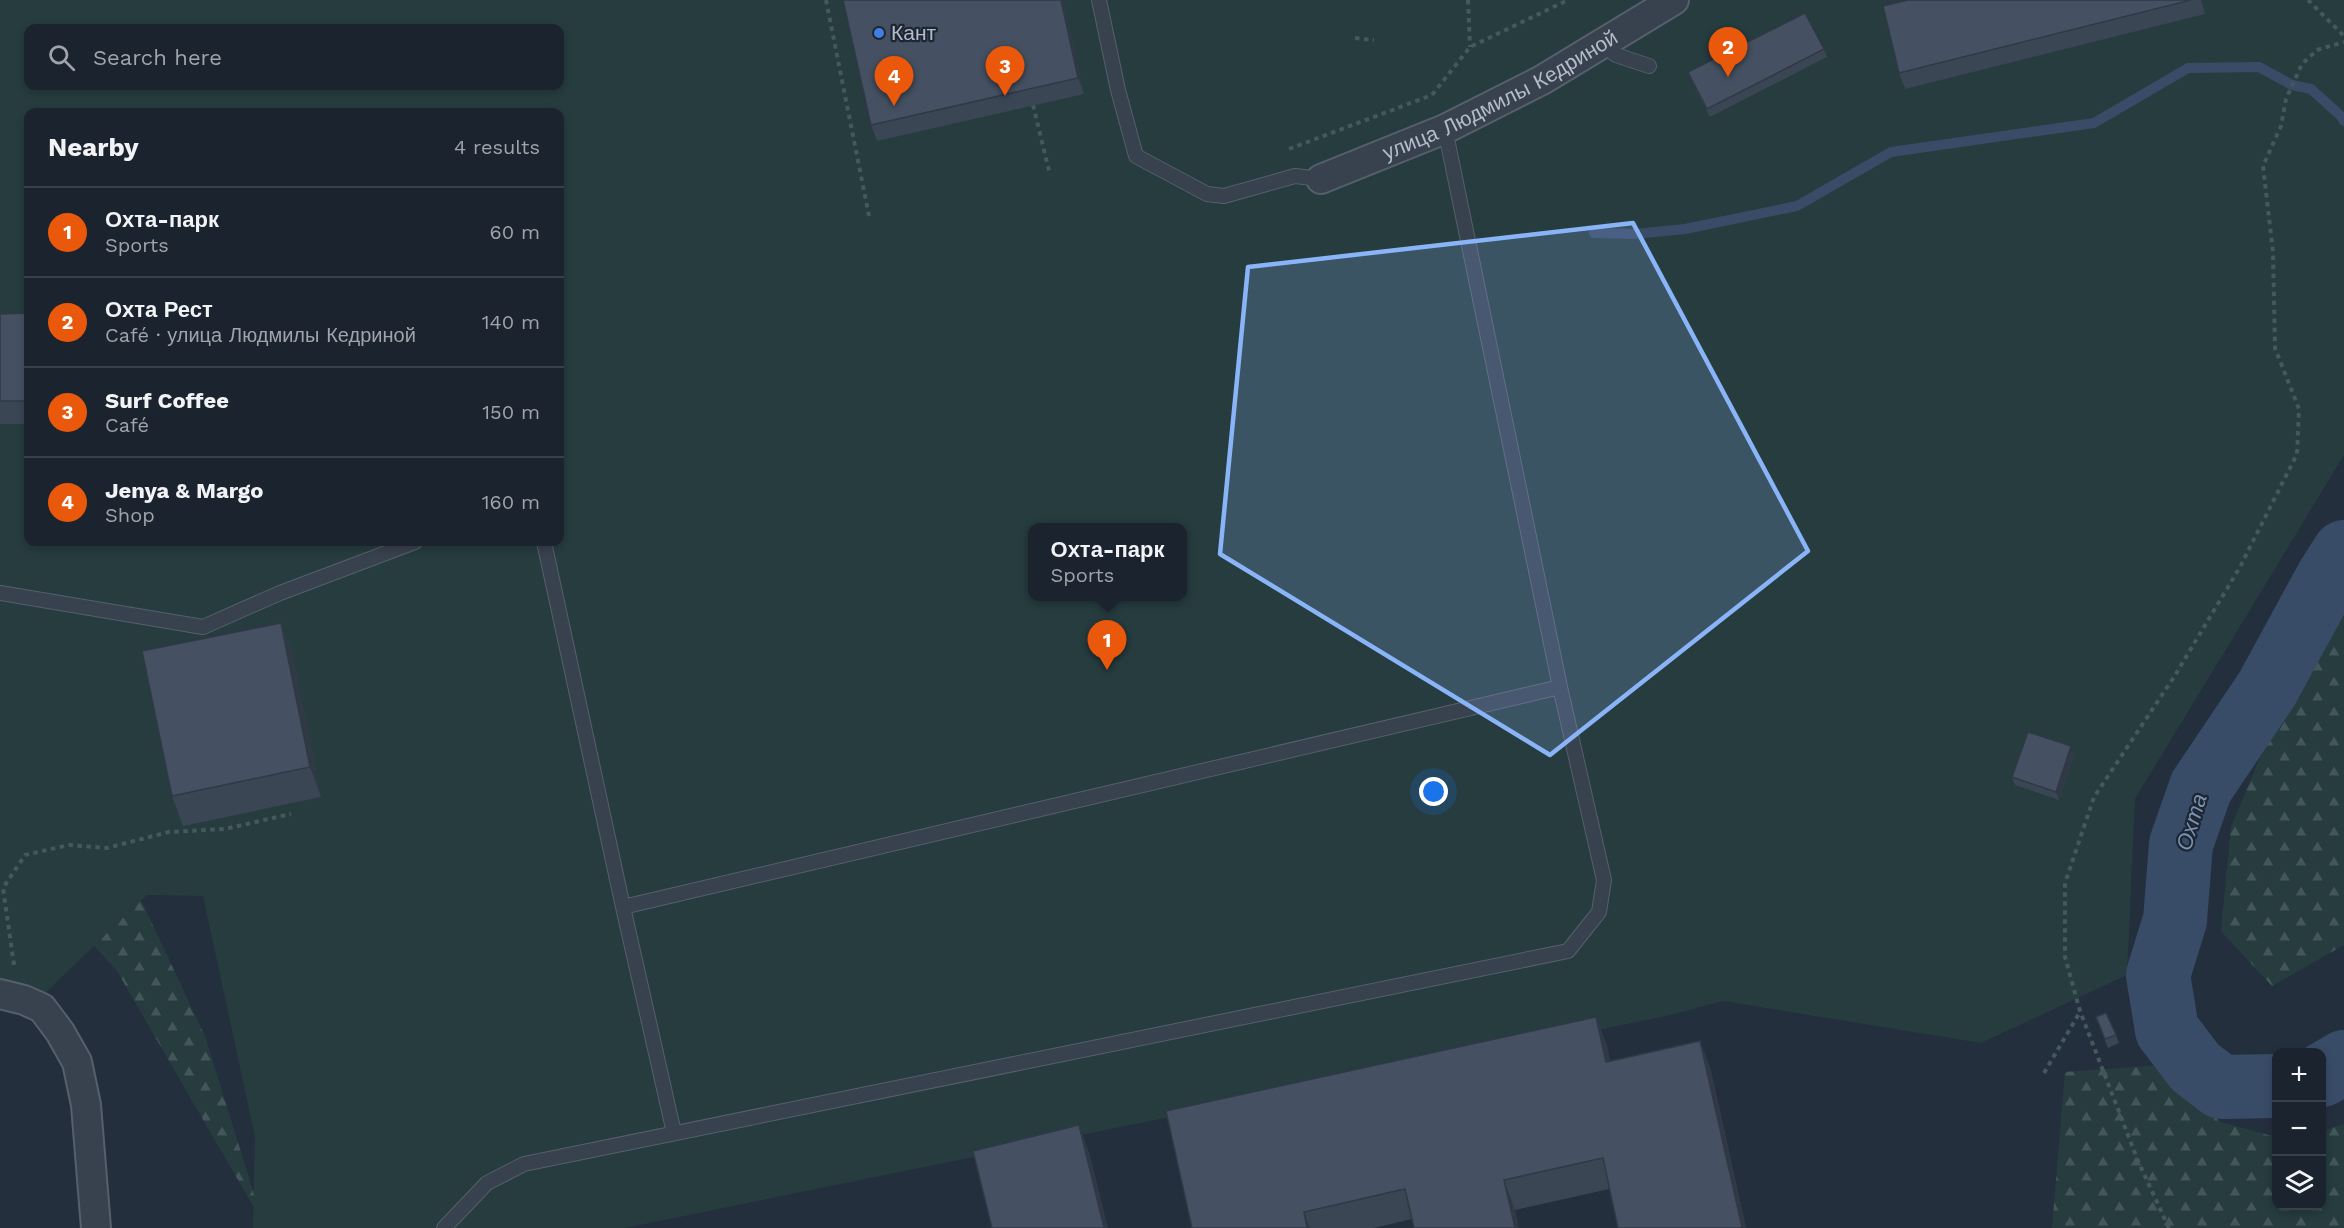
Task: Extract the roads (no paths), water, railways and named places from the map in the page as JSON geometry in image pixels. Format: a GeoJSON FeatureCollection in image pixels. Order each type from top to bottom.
{"type":"FeatureCollection","features":[{"type":"Feature","properties":{"kind":"street","name":"улица Людмилы Кедриной"},"geometry":{"type":"LineString","coordinates":[[1321,179],[1445,129],[1542,80],[1674,0]]}},
{"type":"Feature","properties":{"kind":"street"},"geometry":{"type":"LineString","coordinates":[[12,997],[42,1008],[60,1032],[77,1062],[86,1105],[96,1228]]}},
{"type":"Feature","properties":{"kind":"lane"},"geometry":{"type":"LineString","coordinates":[[1099,0],[1118,90],[1136,156],[1207,194],[1224,196],[1295,176],[1321,179]]}},
{"type":"Feature","properties":{"kind":"lane"},"geometry":{"type":"LineString","coordinates":[[1603,45],[1616,56],[1649,66]]}},
{"type":"Feature","properties":{"kind":"lane"},"geometry":{"type":"LineString","coordinates":[[444,1228],[487,1183],[524,1164],[1568,951],[1599,912],[1604,880],[1560,687],[1445,129]]}},
{"type":"Feature","properties":{"kind":"lane"},"geometry":{"type":"LineString","coordinates":[[0,593],[203,627],[280,593],[404,546]]}},
{"type":"Feature","properties":{"kind":"lane"},"geometry":{"type":"LineString","coordinates":[[545,546],[622,908],[674,1133]]}},
{"type":"Feature","properties":{"kind":"lane"},"geometry":{"type":"LineString","coordinates":[[622,908],[1560,687]]}},
{"type":"Feature","properties":{"kind":"waterway"},"geometry":{"type":"LineString","coordinates":[[1594,233],[1635,234],[1685,229],[1797,206],[1891,152],[2094,123],[2188,68],[2259,67],[2292,85],[2311,89],[2344,121]]}},
{"type":"Feature","properties":{"kind":"waterway","name":"Охта"},"geometry":{"type":"LineString","coordinates":[[2272,1086],[2221,1087],[2195,1067],[2167,1030],[2158,975],[2175,920],[2181,844],[2201,787],[2267,689],[2344,552]]}},
{"type":"Feature","properties":{"kind":"waterway","name":"Охта"},"geometry":{"type":"LineString","coordinates":[[2326,1073],[2344,1062]]}},
{"type":"Feature","properties":{"kind":"place","name":"Кант"},"geometry":{"type":"Point","coordinates":[879,33]}},
{"type":"Feature","properties":{"kind":"place","name":"Охта Рест"},"geometry":{"type":"Point","coordinates":[1728,77]}},
{"type":"Feature","properties":{"kind":"place","name":"Surf Coffee"},"geometry":{"type":"Point","coordinates":[1005,96]}},
{"type":"Feature","properties":{"kind":"place","name":"Jenya & Margo"},"geometry":{"type":"Point","coordinates":[894,106]}},
{"type":"Feature","properties":{"kind":"place","name":"Охта-парк"},"geometry":{"type":"Point","coordinates":[1107,670]}}]}
